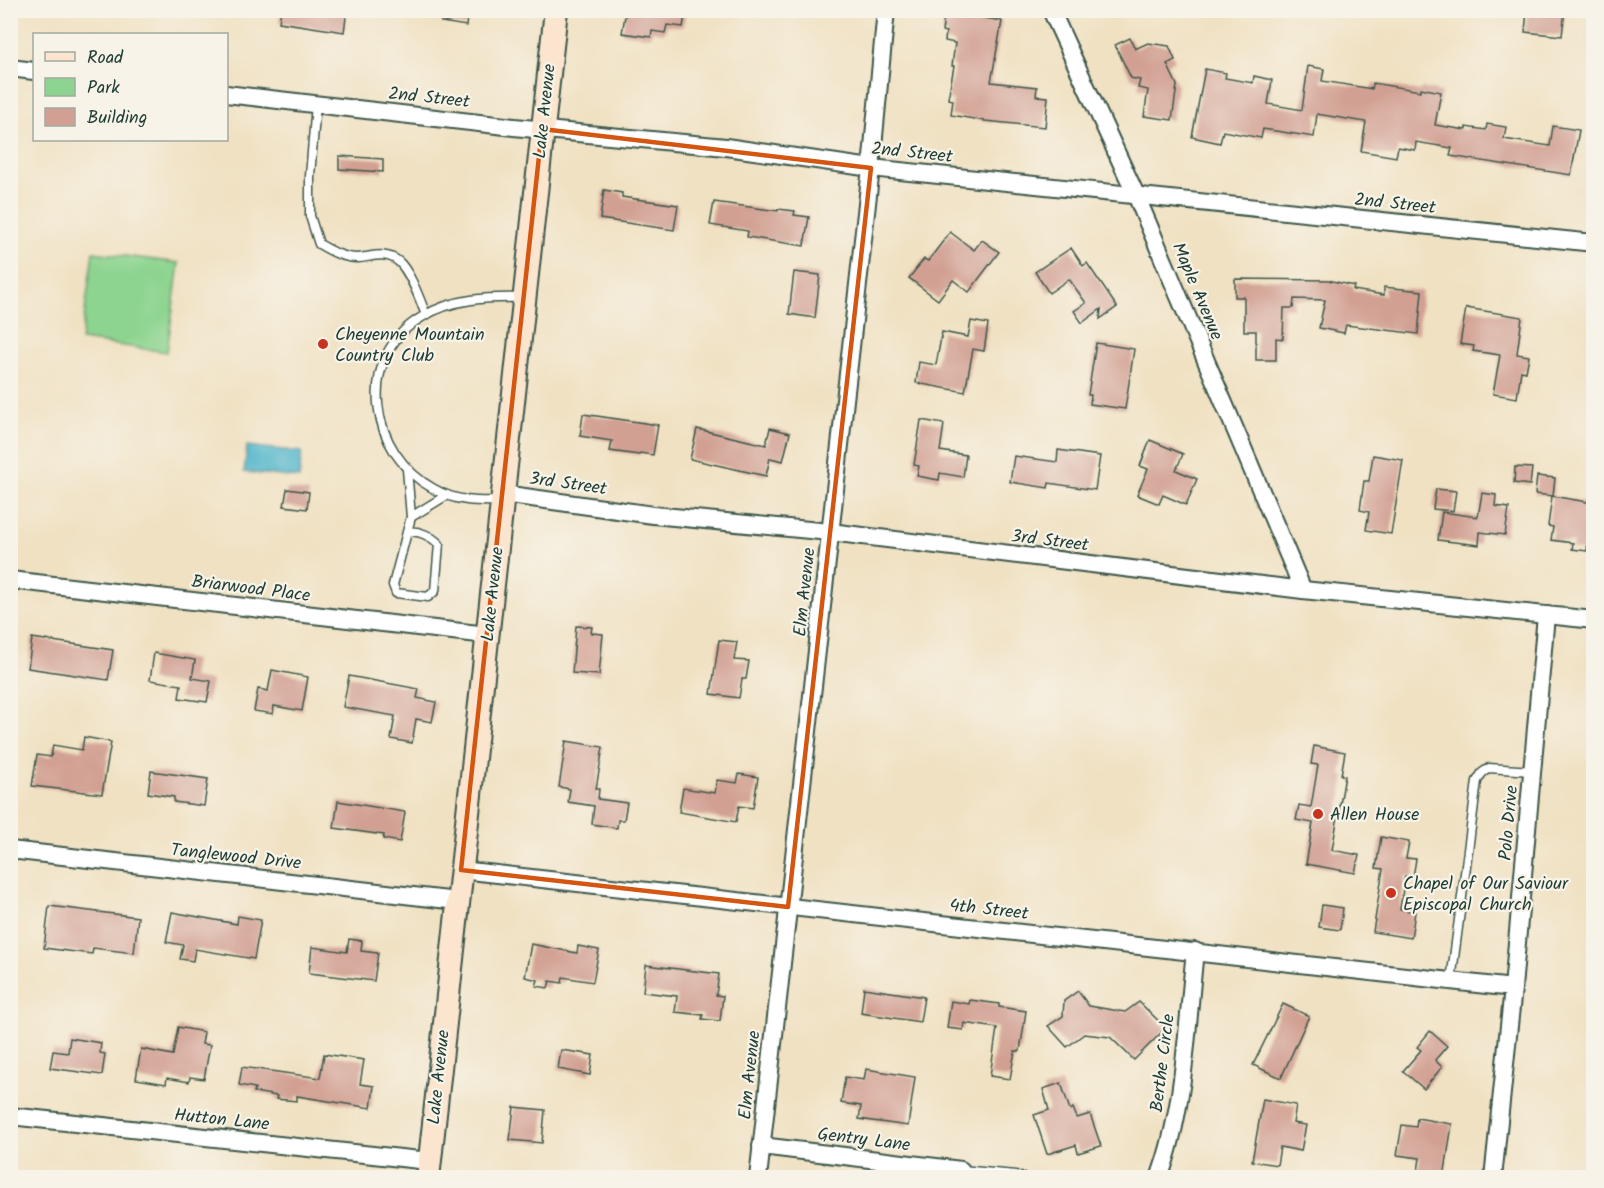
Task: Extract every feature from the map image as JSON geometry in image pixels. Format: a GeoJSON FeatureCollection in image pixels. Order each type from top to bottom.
{"type":"FeatureCollection","features":[{"type":"Feature","properties":{"kind":"main road","name":"Lake Avenue"},"geometry":{"type":"LineString","coordinates":[[429,1169],[556,10]]}},
{"type":"Feature","properties":{"kind":"street","name":"Elm Avenue"},"geometry":{"type":"LineString","coordinates":[[758,1178],[871,168],[886,10]]}},
{"type":"Feature","properties":{"kind":"street","name":"Maple Avenue"},"geometry":{"type":"LineString","coordinates":[[1051,10],[1136,195],[1303,590]]}},
{"type":"Feature","properties":{"kind":"street"},"geometry":{"type":"LineString","coordinates":[[10,68],[33,71]]}},
{"type":"Feature","properties":{"kind":"street","name":"2nd Street"},"geometry":{"type":"LineString","coordinates":[[228,94],[726,147],[871,168],[1593,243]]}},
{"type":"Feature","properties":{"kind":"street","name":"3rd Street"},"geometry":{"type":"LineString","coordinates":[[503,497],[653,515],[830,532],[1303,590],[1593,620]]}},
{"type":"Feature","properties":{"kind":"street","name":"Briarwood Place"},"geometry":{"type":"LineString","coordinates":[[10,580],[487,635]]}},
{"type":"Feature","properties":{"kind":"street","name":"Polo Drive"},"geometry":{"type":"LineString","coordinates":[[1493,1178],[1513,988],[1546,615]]}},
{"type":"Feature","properties":{"kind":"street","name":"Tanglewood Drive"},"geometry":{"type":"LineString","coordinates":[[10,850],[457,901]]}},
{"type":"Feature","properties":{"kind":"street","name":"4th Street"},"geometry":{"type":"LineString","coordinates":[[461,870],[1513,988]]}},
{"type":"Feature","properties":{"kind":"street","name":"Berthe Circle"},"geometry":{"type":"LineString","coordinates":[[1159,1178],[1166,1161],[1174,1126],[1195,951]]}},
{"type":"Feature","properties":{"kind":"street","name":"Hutton Lane"},"geometry":{"type":"LineString","coordinates":[[10,1116],[429,1169]]}},
{"type":"Feature","properties":{"kind":"street","name":"Gentry Lane"},"geometry":{"type":"LineString","coordinates":[[761,1146],[961,1170]]}},
{"type":"Feature","properties":{"kind":"lane"},"geometry":{"type":"LineString","coordinates":[[316,104],[310,176],[310,216],[319,244],[336,254],[357,258],[389,256],[399,262],[426,315]]}},
{"type":"Feature","properties":{"kind":"lane"},"geometry":{"type":"LineString","coordinates":[[503,497],[477,502],[447,495],[428,486],[407,468],[394,451],[380,423],[377,409],[378,382],[388,353],[396,339],[406,328],[426,315],[458,302],[498,297],[524,298]]}},
{"type":"Feature","properties":{"kind":"lane"},"geometry":{"type":"LineString","coordinates":[[407,468],[411,517],[407,532],[393,585],[396,592],[428,597],[435,591],[439,544],[432,537],[416,531],[407,532]]}},
{"type":"Feature","properties":{"kind":"lane"},"geometry":{"type":"LineString","coordinates":[[411,517],[447,495]]}},
{"type":"Feature","properties":{"kind":"lane"},"geometry":{"type":"LineString","coordinates":[[1451,981],[1477,781],[1482,773],[1490,768],[1532,771]]}},
{"type":"Feature","properties":{"kind":"lane"},"geometry":{"type":"LineString","coordinates":[[961,1170],[1015,1175],[1023,1178]]}},
{"type":"Feature","properties":{"kind":"highlighted area"},"geometry":{"type":"Polygon","coordinates":[[[542,129],[871,168],[788,907],[461,870],[542,129]]]}},
{"type":"Feature","properties":{"kind":"green space"},"geometry":{"type":"Polygon","coordinates":[[[93,252],[179,263],[167,352],[81,340],[93,252]]]}},
{"type":"Feature","properties":{"kind":"water"},"geometry":{"type":"Polygon","coordinates":[[[247,446],[302,452],[299,478],[244,472],[247,446]]]}},
{"type":"Feature","properties":{"kind":"building"},"geometry":{"type":"Polygon","coordinates":[[[281,10],[347,10],[344,32],[279,22],[281,10]]]}},
{"type":"Feature","properties":{"kind":"building"},"geometry":{"type":"Polygon","coordinates":[[[443,10],[468,10],[466,26],[441,22],[443,10]]]}},
{"type":"Feature","properties":{"kind":"building"},"geometry":{"type":"Polygon","coordinates":[[[626,10],[686,10],[683,27],[667,25],[665,33],[652,31],[651,37],[622,33],[626,10]]]}},
{"type":"Feature","properties":{"kind":"building"},"geometry":{"type":"Polygon","coordinates":[[[1527,10],[1565,10],[1562,36],[1525,32],[1527,10]]]}},
{"type":"Feature","properties":{"kind":"building"},"geometry":{"type":"Polygon","coordinates":[[[945,11],[1002,21],[991,82],[1037,87],[1036,96],[1048,97],[1045,127],[951,115],[953,100],[948,99],[954,66],[952,66],[955,43],[945,41],[946,32],[942,31],[945,11]]]}},
{"type":"Feature","properties":{"kind":"building"},"geometry":{"type":"Polygon","coordinates":[[[1130,38],[1135,49],[1148,43],[1169,46],[1175,60],[1167,64],[1177,85],[1172,120],[1144,116],[1148,90],[1138,88],[1140,80],[1131,78],[1115,45],[1130,38]]]}},
{"type":"Feature","properties":{"kind":"building"},"geometry":{"type":"Polygon","coordinates":[[[1308,66],[1324,69],[1322,81],[1372,89],[1373,83],[1441,92],[1435,125],[1466,130],[1466,127],[1486,130],[1487,124],[1506,127],[1504,139],[1550,146],[1553,126],[1579,130],[1571,175],[1450,156],[1452,148],[1416,142],[1415,150],[1398,147],[1396,157],[1361,151],[1366,122],[1317,114],[1314,137],[1263,129],[1261,138],[1223,131],[1220,143],[1192,137],[1205,69],[1226,73],[1225,78],[1253,83],[1254,76],[1272,80],[1268,104],[1302,110],[1308,66]]]}},
{"type":"Feature","properties":{"kind":"building"},"geometry":{"type":"Polygon","coordinates":[[[339,156],[383,159],[383,172],[339,169],[339,156]]]}},
{"type":"Feature","properties":{"kind":"building"},"geometry":{"type":"Polygon","coordinates":[[[604,190],[622,193],[622,197],[678,205],[674,230],[600,219],[604,190]]]}},
{"type":"Feature","properties":{"kind":"building"},"geometry":{"type":"Polygon","coordinates":[[[714,202],[778,211],[778,209],[795,211],[794,215],[809,217],[804,246],[747,237],[748,231],[710,225],[714,202]]]}},
{"type":"Feature","properties":{"kind":"building"},"geometry":{"type":"Polygon","coordinates":[[[950,232],[974,250],[982,240],[999,252],[969,292],[953,280],[938,300],[909,278],[924,259],[928,261],[950,232]]]}},
{"type":"Feature","properties":{"kind":"building"},"geometry":{"type":"Polygon","coordinates":[[[1071,248],[1083,266],[1087,263],[1117,307],[1100,319],[1101,309],[1082,323],[1074,311],[1086,303],[1069,279],[1049,293],[1035,272],[1071,248]]]}},
{"type":"Feature","properties":{"kind":"building"},"geometry":{"type":"Polygon","coordinates":[[[794,272],[820,275],[815,318],[789,314],[794,272]]]}},
{"type":"Feature","properties":{"kind":"building"},"geometry":{"type":"Polygon","coordinates":[[[1235,279],[1328,280],[1354,286],[1353,290],[1384,295],[1384,287],[1422,291],[1418,334],[1346,325],[1344,333],[1319,328],[1325,300],[1294,299],[1293,308],[1284,308],[1283,339],[1276,338],[1276,360],[1256,360],[1256,331],[1244,331],[1244,297],[1235,297],[1235,279]]]}},
{"type":"Feature","properties":{"kind":"building"},"geometry":{"type":"Polygon","coordinates":[[[1466,308],[1522,317],[1517,354],[1529,356],[1526,372],[1521,371],[1517,398],[1493,394],[1500,355],[1473,351],[1474,346],[1460,344],[1466,308]]]}},
{"type":"Feature","properties":{"kind":"building"},"geometry":{"type":"Polygon","coordinates":[[[971,321],[988,324],[984,351],[973,349],[965,392],[916,383],[919,362],[936,365],[942,332],[968,337],[971,321]]]}},
{"type":"Feature","properties":{"kind":"building"},"geometry":{"type":"Polygon","coordinates":[[[1096,343],[1134,349],[1125,409],[1090,404],[1091,395],[1088,395],[1096,343]]]}},
{"type":"Feature","properties":{"kind":"building"},"geometry":{"type":"Polygon","coordinates":[[[583,414],[658,425],[653,455],[610,451],[612,441],[580,436],[583,414]]]}},
{"type":"Feature","properties":{"kind":"building"},"geometry":{"type":"Polygon","coordinates":[[[921,420],[944,424],[940,451],[966,455],[963,477],[940,473],[939,480],[917,476],[919,466],[914,465],[921,420]]]}},
{"type":"Feature","properties":{"kind":"building"},"geometry":{"type":"Polygon","coordinates":[[[770,428],[790,433],[783,461],[770,458],[766,476],[690,459],[697,429],[766,445],[770,428]]]}},
{"type":"Feature","properties":{"kind":"building"},"geometry":{"type":"Polygon","coordinates":[[[1150,440],[1183,454],[1176,470],[1197,479],[1186,505],[1163,495],[1159,504],[1137,495],[1148,469],[1140,466],[1150,440]]]}},
{"type":"Feature","properties":{"kind":"building"},"geometry":{"type":"Polygon","coordinates":[[[1058,450],[1100,456],[1095,490],[1049,483],[1048,488],[1010,482],[1014,456],[1057,462],[1058,450]]]}},
{"type":"Feature","properties":{"kind":"building"},"geometry":{"type":"Polygon","coordinates":[[[1373,455],[1403,460],[1391,534],[1366,530],[1369,512],[1360,510],[1364,481],[1369,481],[1373,455]]]}},
{"type":"Feature","properties":{"kind":"building"},"geometry":{"type":"Polygon","coordinates":[[[1515,467],[1532,468],[1530,485],[1514,483],[1515,467]]]}},
{"type":"Feature","properties":{"kind":"building"},"geometry":{"type":"Polygon","coordinates":[[[1537,476],[1555,478],[1553,496],[1535,494],[1537,476]]]}},
{"type":"Feature","properties":{"kind":"building"},"geometry":{"type":"Polygon","coordinates":[[[287,489],[309,492],[307,509],[284,506],[287,489]]]}},
{"type":"Feature","properties":{"kind":"building"},"geometry":{"type":"Polygon","coordinates":[[[1436,489],[1456,491],[1453,511],[1433,509],[1436,489]]]}},
{"type":"Feature","properties":{"kind":"building"},"geometry":{"type":"Polygon","coordinates":[[[1482,493],[1496,495],[1495,506],[1509,508],[1505,535],[1480,532],[1479,545],[1438,540],[1442,512],[1478,517],[1482,493]]]}},
{"type":"Feature","properties":{"kind":"building"},"geometry":{"type":"Polygon","coordinates":[[[1552,496],[1593,503],[1593,541],[1588,540],[1587,551],[1572,549],[1573,543],[1551,540],[1553,527],[1548,526],[1552,496]]]}},
{"type":"Feature","properties":{"kind":"building"},"geometry":{"type":"Polygon","coordinates":[[[576,626],[592,627],[591,633],[603,634],[599,675],[572,673],[576,626]]]}},
{"type":"Feature","properties":{"kind":"building"},"geometry":{"type":"Polygon","coordinates":[[[32,638],[113,650],[108,680],[28,668],[32,638]]]}},
{"type":"Feature","properties":{"kind":"building"},"geometry":{"type":"Polygon","coordinates":[[[719,640],[737,642],[734,660],[749,661],[746,679],[742,679],[739,698],[711,694],[719,640]]]}},
{"type":"Feature","properties":{"kind":"building"},"geometry":{"type":"Polygon","coordinates":[[[154,653],[195,660],[192,678],[211,681],[207,702],[179,698],[181,685],[150,680],[154,653]]]}},
{"type":"Feature","properties":{"kind":"building"},"geometry":{"type":"Polygon","coordinates":[[[272,670],[308,677],[302,711],[274,706],[273,714],[254,711],[258,689],[268,691],[272,670]]]}},
{"type":"Feature","properties":{"kind":"building"},"geometry":{"type":"Polygon","coordinates":[[[349,676],[419,689],[417,698],[436,702],[432,722],[416,719],[412,743],[391,739],[395,716],[343,707],[349,676]]]}},
{"type":"Feature","properties":{"kind":"building"},"geometry":{"type":"Polygon","coordinates":[[[84,737],[111,742],[102,794],[32,786],[37,755],[51,757],[53,745],[82,750],[84,737]]]}},
{"type":"Feature","properties":{"kind":"building"},"geometry":{"type":"Polygon","coordinates":[[[566,741],[603,747],[596,789],[599,789],[598,799],[627,803],[624,820],[618,820],[617,828],[592,824],[594,806],[568,802],[570,789],[559,787],[566,741]]]}},
{"type":"Feature","properties":{"kind":"building","name":"Allen House"},"geometry":{"type":"Polygon","coordinates":[[[1314,746],[1345,752],[1341,775],[1345,776],[1332,850],[1359,855],[1355,873],[1306,864],[1313,823],[1296,820],[1299,805],[1311,807],[1318,765],[1311,764],[1314,746]]]}},
{"type":"Feature","properties":{"kind":"building"},"geometry":{"type":"Polygon","coordinates":[[[151,771],[208,779],[204,806],[174,802],[174,797],[148,793],[151,771]]]}},
{"type":"Feature","properties":{"kind":"building"},"geometry":{"type":"Polygon","coordinates":[[[739,774],[758,777],[753,808],[739,806],[736,822],[679,812],[683,788],[715,793],[717,780],[737,783],[739,774]]]}},
{"type":"Feature","properties":{"kind":"building"},"geometry":{"type":"Polygon","coordinates":[[[338,801],[405,812],[400,842],[383,839],[384,835],[334,828],[338,801]]]}},
{"type":"Feature","properties":{"kind":"building","name":"Chapel of Our Saviour Episcopal Church"},"geometry":{"type":"Polygon","coordinates":[[[1381,837],[1409,842],[1406,858],[1416,859],[1413,877],[1405,876],[1400,909],[1415,912],[1411,938],[1373,932],[1383,869],[1376,868],[1381,837]]]}},
{"type":"Feature","properties":{"kind":"building"},"geometry":{"type":"Polygon","coordinates":[[[1322,905],[1343,908],[1340,930],[1319,927],[1322,905]]]}},
{"type":"Feature","properties":{"kind":"building"},"geometry":{"type":"Polygon","coordinates":[[[49,906],[138,917],[134,953],[93,948],[92,954],[44,948],[49,906]]]}},
{"type":"Feature","properties":{"kind":"building"},"geometry":{"type":"Polygon","coordinates":[[[172,912],[237,924],[238,916],[261,920],[254,959],[195,949],[193,961],[180,959],[183,945],[166,942],[172,912]]]}},
{"type":"Feature","properties":{"kind":"building"},"geometry":{"type":"Polygon","coordinates":[[[349,939],[362,941],[361,951],[378,953],[374,981],[309,973],[312,947],[347,952],[349,939]]]}},
{"type":"Feature","properties":{"kind":"building"},"geometry":{"type":"Polygon","coordinates":[[[531,944],[577,953],[578,946],[599,950],[593,982],[563,977],[562,983],[550,981],[548,988],[536,986],[538,980],[525,977],[531,944]]]}},
{"type":"Feature","properties":{"kind":"building"},"geometry":{"type":"Polygon","coordinates":[[[646,965],[719,974],[716,995],[723,996],[720,1021],[702,1019],[703,1015],[675,1012],[677,996],[643,992],[646,965]]]}},
{"type":"Feature","properties":{"kind":"building"},"geometry":{"type":"Polygon","coordinates":[[[864,988],[924,997],[920,1022],[861,1013],[864,988]]]}},
{"type":"Feature","properties":{"kind":"building"},"geometry":{"type":"Polygon","coordinates":[[[1078,991],[1089,1006],[1125,1012],[1139,1002],[1166,1028],[1134,1060],[1110,1037],[1084,1034],[1067,1047],[1048,1026],[1063,1016],[1064,1001],[1078,991]]]}},
{"type":"Feature","properties":{"kind":"building"},"geometry":{"type":"Polygon","coordinates":[[[970,1000],[1026,1011],[1020,1051],[1015,1051],[1010,1079],[990,1076],[997,1028],[964,1023],[963,1030],[947,1028],[951,1001],[969,1004],[970,1000]]]}},
{"type":"Feature","properties":{"kind":"building"},"geometry":{"type":"Polygon","coordinates":[[[1283,1004],[1309,1016],[1281,1078],[1253,1065],[1283,1004]]]}},
{"type":"Feature","properties":{"kind":"building"},"geometry":{"type":"Polygon","coordinates":[[[178,1027],[204,1032],[202,1044],[210,1045],[204,1079],[190,1077],[189,1082],[167,1078],[166,1084],[136,1079],[141,1049],[173,1055],[178,1027]]]}},
{"type":"Feature","properties":{"kind":"building"},"geometry":{"type":"Polygon","coordinates":[[[1430,1031],[1447,1046],[1435,1060],[1442,1067],[1424,1089],[1403,1071],[1421,1050],[1417,1047],[1430,1031]]]}},
{"type":"Feature","properties":{"kind":"building"},"geometry":{"type":"Polygon","coordinates":[[[70,1038],[101,1043],[100,1053],[105,1054],[102,1075],[50,1068],[53,1051],[68,1053],[70,1038]]]}},
{"type":"Feature","properties":{"kind":"building"},"geometry":{"type":"Polygon","coordinates":[[[561,1050],[593,1055],[590,1075],[558,1069],[561,1050]]]}},
{"type":"Feature","properties":{"kind":"building"},"geometry":{"type":"Polygon","coordinates":[[[324,1054],[364,1060],[360,1084],[374,1086],[371,1108],[297,1096],[297,1101],[276,1099],[277,1096],[254,1092],[255,1088],[239,1085],[242,1067],[320,1078],[324,1054]]]}},
{"type":"Feature","properties":{"kind":"building"},"geometry":{"type":"Polygon","coordinates":[[[866,1069],[915,1077],[908,1126],[859,1119],[861,1106],[841,1103],[845,1077],[864,1080],[866,1069]]]}},
{"type":"Feature","properties":{"kind":"building"},"geometry":{"type":"Polygon","coordinates":[[[1061,1083],[1070,1110],[1073,1108],[1077,1118],[1090,1114],[1101,1146],[1078,1153],[1076,1145],[1047,1154],[1034,1115],[1049,1110],[1043,1089],[1061,1083]]]}},
{"type":"Feature","properties":{"kind":"building"},"geometry":{"type":"Polygon","coordinates":[[[1263,1099],[1296,1105],[1293,1123],[1306,1125],[1301,1151],[1280,1147],[1277,1165],[1252,1161],[1263,1099]]]}},
{"type":"Feature","properties":{"kind":"building"},"geometry":{"type":"Polygon","coordinates":[[[514,1107],[545,1110],[542,1143],[510,1140],[514,1107]]]}},
{"type":"Feature","properties":{"kind":"building"},"geometry":{"type":"Polygon","coordinates":[[[1417,1118],[1452,1124],[1444,1178],[1417,1178],[1420,1158],[1397,1155],[1402,1125],[1416,1127],[1417,1118]]]}},
{"type":"Feature","properties":{"kind":"place","name":"Cheyenne Mountain Country Club"},"geometry":{"type":"Point","coordinates":[323,344]}},
{"type":"Feature","properties":{"kind":"place","name":"Allen House"},"geometry":{"type":"Point","coordinates":[1318,814]}},
{"type":"Feature","properties":{"kind":"place","name":"Chapel of Our Saviour Episcopal Church"},"geometry":{"type":"Point","coordinates":[1391,893]}}]}
